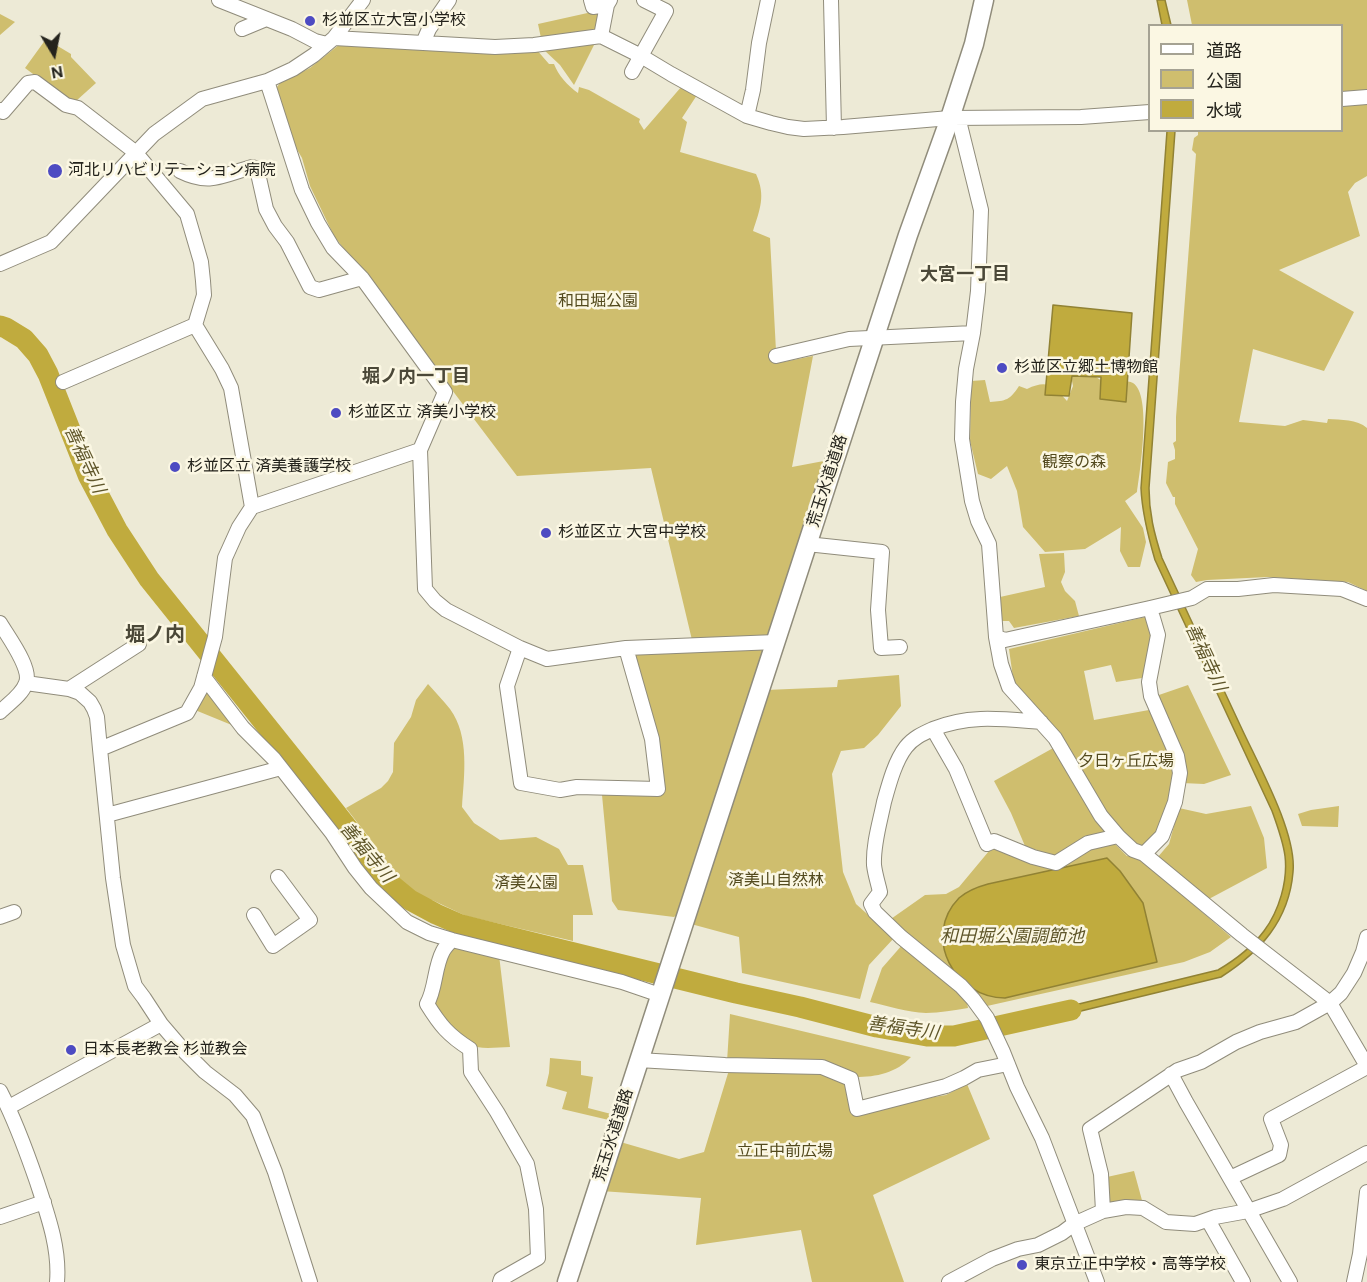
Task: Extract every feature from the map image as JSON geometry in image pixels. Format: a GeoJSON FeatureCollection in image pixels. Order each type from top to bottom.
{"type":"FeatureCollection","features":[{"type":"Feature","properties":{"kind":"main road","name":"荒玉水道道路"},"geometry":{"type":"LineString","coordinates":[[567,1282],[908,235],[950,118],[974,44],[984,0]]}},
{"type":"Feature","properties":{"kind":"street"},"geometry":{"type":"LineString","coordinates":[[219,0],[292,29],[315,41],[495,47],[534,45],[601,36],[747,116],[788,128],[834,128],[950,118],[1081,117],[1148,112]]}},
{"type":"Feature","properties":{"kind":"street"},"geometry":{"type":"LineString","coordinates":[[0,264],[51,242],[154,134],[202,99],[267,81],[293,69],[314,55],[330,41],[363,0]]}},
{"type":"Feature","properties":{"kind":"street"},"geometry":{"type":"LineString","coordinates":[[423,43],[429,29],[449,0]]}},
{"type":"Feature","properties":{"kind":"street"},"geometry":{"type":"LineString","coordinates":[[591,0],[593,7],[609,3],[601,36]]}},
{"type":"Feature","properties":{"kind":"street"},"geometry":{"type":"LineString","coordinates":[[632,72],[666,11],[644,0]]}},
{"type":"Feature","properties":{"kind":"street"},"geometry":{"type":"LineString","coordinates":[[747,116],[768,0]]}},
{"type":"Feature","properties":{"kind":"street"},"geometry":{"type":"LineString","coordinates":[[831,0],[834,128]]}},
{"type":"Feature","properties":{"kind":"street"},"geometry":{"type":"LineString","coordinates":[[243,29],[266,19]]}},
{"type":"Feature","properties":{"kind":"street"},"geometry":{"type":"LineString","coordinates":[[267,81],[302,190],[318,223],[333,248],[362,278],[445,392],[420,450],[425,588],[435,601],[446,610],[520,648],[547,659],[626,648],[776,642]]}},
{"type":"Feature","properties":{"kind":"street"},"geometry":{"type":"LineString","coordinates":[[0,110],[3,112],[27,83],[35,82],[66,105],[78,108],[135,152],[187,214],[201,262],[203,281],[204,295],[195,325],[231,388],[252,507]]}},
{"type":"Feature","properties":{"kind":"street"},"geometry":{"type":"LineString","coordinates":[[1343,99],[1367,97]]}},
{"type":"Feature","properties":{"kind":"street"},"geometry":{"type":"LineString","coordinates":[[950,118],[960,125],[981,210],[978,291],[966,369],[962,439],[972,501],[989,544],[996,638],[1001,664],[1009,687],[1055,738],[1101,816],[1118,836],[1133,850],[1144,854],[1330,1004],[1367,1066],[1270,1119],[1281,1145],[1279,1155],[1230,1178]]}},
{"type":"Feature","properties":{"kind":"street"},"geometry":{"type":"LineString","coordinates":[[180,171],[192,177],[207,179],[220,178],[252,167],[257,170],[266,209],[287,242],[309,287],[319,290],[362,278]]}},
{"type":"Feature","properties":{"kind":"street"},"geometry":{"type":"LineString","coordinates":[[63,382],[195,325]]}},
{"type":"Feature","properties":{"kind":"street"},"geometry":{"type":"LineString","coordinates":[[776,356],[849,339],[973,333]]}},
{"type":"Feature","properties":{"kind":"street"},"geometry":{"type":"LineString","coordinates":[[100,749],[186,713],[201,688],[213,643],[225,558],[239,527],[252,507],[420,450]]}},
{"type":"Feature","properties":{"kind":"street"},"geometry":{"type":"LineString","coordinates":[[807,544],[882,552],[878,610],[881,648],[900,647]]}},
{"type":"Feature","properties":{"kind":"street"},"geometry":{"type":"LineString","coordinates":[[996,638],[1005,640],[1165,605],[1192,598],[1207,589],[1238,589],[1274,585],[1342,589],[1367,599]]}},
{"type":"Feature","properties":{"kind":"street"},"geometry":{"type":"LineString","coordinates":[[1144,854],[1162,836],[1175,802],[1180,773],[1177,756],[1151,696],[1149,682],[1158,634],[1150,608]]}},
{"type":"Feature","properties":{"kind":"street"},"geometry":{"type":"LineString","coordinates":[[0,623],[27,673],[26,683],[0,712]]}},
{"type":"Feature","properties":{"kind":"street"},"geometry":{"type":"LineString","coordinates":[[69,689],[139,644]]}},
{"type":"Feature","properties":{"kind":"street"},"geometry":{"type":"LineString","coordinates":[[520,648],[507,686],[521,783],[560,790],[577,787],[658,789],[652,739],[626,648]]}},
{"type":"Feature","properties":{"kind":"street"},"geometry":{"type":"LineString","coordinates":[[204,673],[243,728],[274,759],[332,833],[371,888],[407,922],[429,933],[452,940],[661,991]]}},
{"type":"Feature","properties":{"kind":"street"},"geometry":{"type":"LineString","coordinates":[[26,683],[69,689],[80,693],[90,702],[97,717],[113,878],[123,945],[135,986],[184,1052],[235,1095],[253,1116],[275,1172],[310,1282]]}},
{"type":"Feature","properties":{"kind":"street"},"geometry":{"type":"LineString","coordinates":[[1041,722],[987,718],[965,719],[933,729],[918,736],[907,746],[900,756],[886,794],[876,837],[874,866],[880,892],[871,904],[875,912],[901,937],[961,986],[987,1018],[1042,1138],[1097,1282]]}},
{"type":"Feature","properties":{"kind":"street"},"geometry":{"type":"LineString","coordinates":[[933,729],[956,769],[987,844],[994,842],[1032,857],[1056,863],[1088,843],[1118,836]]}},
{"type":"Feature","properties":{"kind":"street"},"geometry":{"type":"LineString","coordinates":[[107,814],[281,768]]}},
{"type":"Feature","properties":{"kind":"street"},"geometry":{"type":"LineString","coordinates":[[254,915],[273,946],[310,920],[278,877]]}},
{"type":"Feature","properties":{"kind":"street"},"geometry":{"type":"LineString","coordinates":[[1103,1211],[1101,1174],[1090,1129],[1172,1074],[1201,1062],[1236,1042],[1260,1032],[1296,1022],[1330,1004],[1341,993],[1354,973],[1365,953],[1367,937]]}},
{"type":"Feature","properties":{"kind":"street"},"geometry":{"type":"LineString","coordinates":[[452,940],[443,951],[432,996],[427,1004],[440,1024],[453,1038],[470,1048],[471,1072],[527,1164],[536,1209],[538,1258],[500,1282]]}},
{"type":"Feature","properties":{"kind":"street"},"geometry":{"type":"LineString","coordinates":[[9,1107],[161,1024]]}},
{"type":"Feature","properties":{"kind":"street"},"geometry":{"type":"LineString","coordinates":[[638,1060],[822,1067],[851,1079],[857,1109],[946,1086],[978,1070],[1008,1064]]}},
{"type":"Feature","properties":{"kind":"street"},"geometry":{"type":"LineString","coordinates":[[1172,1074],[1290,1282]]}},
{"type":"Feature","properties":{"kind":"street"},"geometry":{"type":"LineString","coordinates":[[0,1091],[26,1148],[44,1202],[56,1248],[57,1282]]}},
{"type":"Feature","properties":{"kind":"street"},"geometry":{"type":"LineString","coordinates":[[949,1282],[992,1259],[1018,1249],[1038,1245],[1074,1224],[1103,1211],[1126,1207],[1143,1208],[1166,1222],[1195,1224],[1215,1217],[1248,1211],[1283,1199],[1367,1153]]}},
{"type":"Feature","properties":{"kind":"street"},"geometry":{"type":"LineString","coordinates":[[1354,1282],[1362,1243],[1367,1192]]}},
{"type":"Feature","properties":{"kind":"street"},"geometry":{"type":"LineString","coordinates":[[0,1217],[44,1202]]}},
{"type":"Feature","properties":{"kind":"street"},"geometry":{"type":"LineString","coordinates":[[1208,1220],[1243,1282]]}},
{"type":"Feature","properties":{"kind":"green space"},"geometry":{"type":"Polygon","coordinates":[[[1187,0],[1367,0],[1367,176],[1355,183],[1348,192],[1360,236],[1279,270],[1354,312],[1324,371],[1253,349],[1239,422],[1285,426],[1303,420],[1327,423],[1328,419],[1354,421],[1367,428],[1367,591],[1348,582],[1267,577],[1196,582],[1191,575],[1198,549],[1175,504],[1175,497],[1166,483],[1168,462],[1175,459],[1173,443],[1176,441],[1196,154],[1192,150],[1194,138],[1198,132],[1343,132],[1343,24],[1192,24],[1187,0]]]}},
{"type":"Feature","properties":{"kind":"green space"},"geometry":{"type":"Polygon","coordinates":[[[592,12],[601,16],[595,32],[541,38],[538,24],[592,12]]]}},
{"type":"Feature","properties":{"kind":"green space"},"geometry":{"type":"Polygon","coordinates":[[[0,14],[15,22],[0,35],[0,14]]]}},
{"type":"Feature","properties":{"kind":"green space"},"geometry":{"type":"Polygon","coordinates":[[[46,39],[71,54],[71,57],[96,83],[76,101],[68,100],[25,68],[46,39]]]}},
{"type":"Feature","properties":{"kind":"green space","name":"和田堀公園"},"geometry":{"type":"Polygon","coordinates":[[[476,39],[490,53],[536,49],[549,64],[554,64],[564,80],[578,93],[579,87],[589,90],[640,119],[639,122],[644,130],[682,86],[697,95],[682,118],[687,122],[680,152],[756,174],[761,196],[760,209],[753,231],[770,238],[778,363],[813,356],[792,467],[829,460],[768,638],[692,640],[651,468],[517,476],[334,236],[310,186],[302,158],[295,146],[281,108],[277,87],[286,75],[296,75],[310,68],[340,44],[434,51],[476,39]]]}},
{"type":"Feature","properties":{"kind":"green space"},"geometry":{"type":"Polygon","coordinates":[[[595,43],[574,85],[560,65],[543,49],[595,43]]]}},
{"type":"Feature","properties":{"kind":"green space","name":"観察の森"},"geometry":{"type":"Polygon","coordinates":[[[1090,373],[1105,383],[1123,381],[1133,383],[1139,390],[1142,402],[1143,434],[1137,492],[1125,501],[1143,528],[1146,542],[1140,567],[1128,567],[1120,551],[1121,527],[1085,549],[1045,552],[1023,527],[1017,491],[1007,466],[991,479],[978,474],[970,441],[971,381],[985,380],[990,402],[1007,399],[1019,386],[1027,389],[1045,384],[1054,388],[1067,401],[1073,386],[1071,376],[1090,373]]]}},
{"type":"Feature","properties":{"kind":"green space"},"geometry":{"type":"Polygon","coordinates":[[[1064,553],[1065,572],[1061,582],[1065,591],[1075,601],[1079,616],[1014,628],[1009,621],[1002,621],[1000,597],[1045,587],[1039,554],[1064,553]]]}},
{"type":"Feature","properties":{"kind":"green space","name":"夕日ヶ丘広場"},"geometry":{"type":"Polygon","coordinates":[[[1145,617],[1154,635],[1147,674],[1142,678],[1116,682],[1111,665],[1084,671],[1094,720],[1149,710],[1172,757],[1174,780],[1166,812],[1152,843],[1138,847],[1121,834],[1014,685],[1009,649],[1145,617]]]}},
{"type":"Feature","properties":{"kind":"green space"},"geometry":{"type":"Polygon","coordinates":[[[765,649],[678,914],[674,917],[618,910],[612,901],[603,791],[663,793],[631,653],[765,649]]]}},
{"type":"Feature","properties":{"kind":"green space","name":"済美山自然林"},"geometry":{"type":"Polygon","coordinates":[[[899,675],[901,706],[878,735],[864,748],[841,751],[832,774],[843,872],[856,904],[894,938],[869,965],[860,999],[742,973],[739,937],[691,924],[766,690],[837,687],[838,680],[899,675]]]}},
{"type":"Feature","properties":{"kind":"green space","name":"済美公園"},"geometry":{"type":"Polygon","coordinates":[[[428,684],[450,709],[461,731],[464,756],[462,807],[474,823],[500,840],[536,837],[559,849],[568,865],[583,865],[593,915],[573,915],[573,941],[466,916],[432,900],[419,899],[397,882],[383,867],[372,852],[367,835],[346,808],[381,788],[388,781],[393,772],[394,743],[411,717],[416,700],[428,684]]]}},
{"type":"Feature","properties":{"kind":"green space"},"geometry":{"type":"Polygon","coordinates":[[[1188,685],[1231,775],[1204,784],[1182,783],[1156,696],[1188,685]]]}},
{"type":"Feature","properties":{"kind":"green space"},"geometry":{"type":"Polygon","coordinates":[[[207,687],[239,728],[195,710],[207,687]]]}},
{"type":"Feature","properties":{"kind":"green space"},"geometry":{"type":"Polygon","coordinates":[[[1055,747],[1109,833],[1057,857],[1025,846],[994,781],[1055,747]]]}},
{"type":"Feature","properties":{"kind":"green space"},"geometry":{"type":"Polygon","coordinates":[[[1251,806],[1264,838],[1267,868],[1207,900],[1157,858],[1169,844],[1179,808],[1206,814],[1251,806]]]}},
{"type":"Feature","properties":{"kind":"green space"},"geometry":{"type":"Polygon","coordinates":[[[1339,806],[1338,827],[1302,826],[1298,814],[1339,806]]]}},
{"type":"Feature","properties":{"kind":"green space","name":"和田堀公園調節池"},"geometry":{"type":"Polygon","coordinates":[[[1114,843],[1127,856],[1138,857],[1231,937],[1210,952],[1184,962],[987,1006],[967,986],[888,921],[925,895],[946,894],[959,887],[996,845],[1065,864],[1093,848],[1114,843]]]}},
{"type":"Feature","properties":{"kind":"green space"},"geometry":{"type":"Polygon","coordinates":[[[450,944],[499,955],[510,1047],[485,1048],[471,1045],[453,1029],[433,1004],[450,944]]]}},
{"type":"Feature","properties":{"kind":"green space"},"geometry":{"type":"Polygon","coordinates":[[[903,944],[966,997],[968,1008],[926,1013],[870,1002],[882,968],[903,944]]]}},
{"type":"Feature","properties":{"kind":"green space"},"geometry":{"type":"Polygon","coordinates":[[[730,1014],[911,1057],[892,1070],[863,1077],[727,1062],[730,1014]]]}},
{"type":"Feature","properties":{"kind":"green space"},"geometry":{"type":"Polygon","coordinates":[[[550,1058],[581,1061],[581,1075],[593,1077],[588,1108],[615,1115],[613,1121],[562,1109],[567,1092],[546,1086],[550,1058]]]}},
{"type":"Feature","properties":{"kind":"green space","name":"立正中前広場"},"geometry":{"type":"Polygon","coordinates":[[[729,1070],[820,1071],[848,1082],[854,1115],[881,1106],[946,1095],[967,1084],[990,1139],[873,1195],[904,1282],[812,1282],[801,1230],[696,1245],[701,1198],[601,1191],[617,1141],[679,1159],[704,1152],[729,1070]]]}},
{"type":"Feature","properties":{"kind":"green space"},"geometry":{"type":"Polygon","coordinates":[[[1134,1171],[1143,1204],[1112,1205],[1108,1201],[1107,1177],[1134,1171]]]}},
{"type":"Feature","properties":{"kind":"water"},"geometry":{"type":"Polygon","coordinates":[[[1157,0],[1165,0],[1171,24],[1162,24],[1157,0]]]}},
{"type":"Feature","properties":{"kind":"water"},"geometry":{"type":"Polygon","coordinates":[[[1167,132],[1175,132],[1149,488],[1151,515],[1162,558],[1283,819],[1293,856],[1293,872],[1286,906],[1270,934],[1248,957],[1221,977],[1044,1020],[1042,1013],[1218,970],[1243,953],[1264,931],[1278,905],[1284,885],[1286,866],[1280,833],[1272,811],[1155,560],[1144,515],[1141,488],[1167,132]]]}},
{"type":"Feature","properties":{"kind":"water"},"geometry":{"type":"Polygon","coordinates":[[[1053,305],[1132,313],[1126,402],[1100,399],[1101,377],[1072,376],[1069,396],[1045,395],[1053,305]]]}},
{"type":"Feature","properties":{"kind":"water","name":"和田堀公園調節池"},"geometry":{"type":"Polygon","coordinates":[[[1107,858],[1120,871],[1143,903],[1157,962],[1005,998],[987,995],[971,988],[958,977],[949,963],[944,947],[943,930],[948,913],[959,898],[972,889],[988,884],[1107,858]]]}},
{"type":"Feature","properties":{"kind":"waterway","name":"善福寺川"},"geometry":{"type":"LineString","coordinates":[[0,326],[24,339],[38,355],[48,374],[88,475],[117,530],[149,579],[302,770],[387,881],[410,900],[461,925],[877,1027],[927,1036],[954,1036],[1071,1010]]}},
{"type":"Feature","properties":{"kind":"place","name":"杉並区立大宮小学校"},"geometry":{"type":"Point","coordinates":[310,21]}},
{"type":"Feature","properties":{"kind":"place","name":"河北リハビリテーション病院"},"geometry":{"type":"Point","coordinates":[55,171]}},
{"type":"Feature","properties":{"kind":"place","name":"杉並区立郷土博物館"},"geometry":{"type":"Point","coordinates":[1002,368]}},
{"type":"Feature","properties":{"kind":"place","name":"杉並区立 済美小学校"},"geometry":{"type":"Point","coordinates":[336,413]}},
{"type":"Feature","properties":{"kind":"place","name":"杉並区立 済美養護学校"},"geometry":{"type":"Point","coordinates":[175,467]}},
{"type":"Feature","properties":{"kind":"place","name":"杉並区立 大宮中学校"},"geometry":{"type":"Point","coordinates":[546,533]}},
{"type":"Feature","properties":{"kind":"place","name":"日本長老教会 杉並教会"},"geometry":{"type":"Point","coordinates":[71,1050]}},
{"type":"Feature","properties":{"kind":"place","name":"東京立正中学校・高等学校"},"geometry":{"type":"Point","coordinates":[1022,1265]}},
{"type":"Feature","properties":{"kind":"district","name":"大宮一丁目"},"geometry":{"type":"Point","coordinates":[965,275]}},
{"type":"Feature","properties":{"kind":"district","name":"堀ノ内一丁目"},"geometry":{"type":"Point","coordinates":[416,377]}},
{"type":"Feature","properties":{"kind":"district","name":"堀ノ内"},"geometry":{"type":"Point","coordinates":[155,636]}}]}
